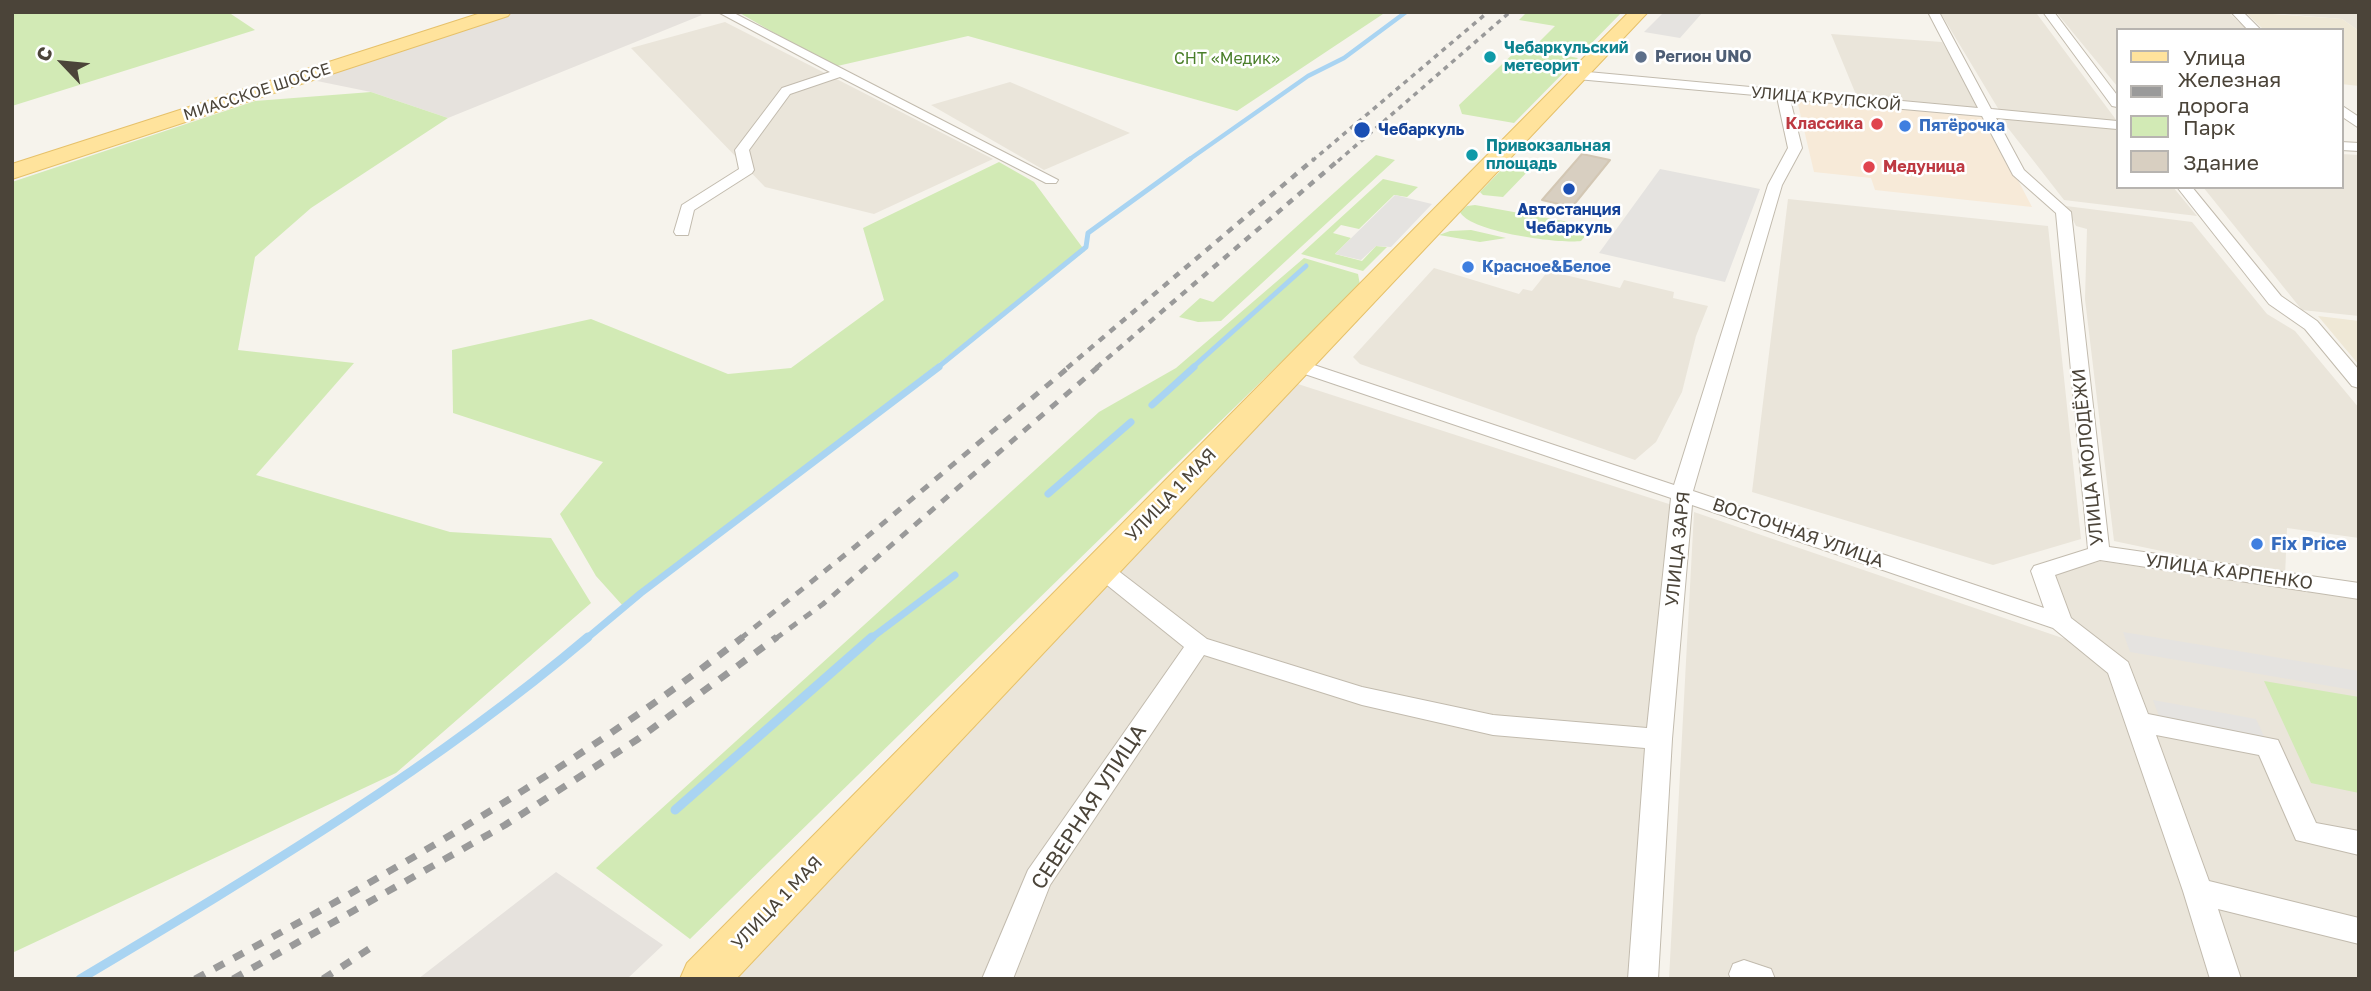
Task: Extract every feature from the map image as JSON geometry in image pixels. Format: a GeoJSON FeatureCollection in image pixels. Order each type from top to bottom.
{"type":"FeatureCollection","features":[{"type":"Feature","properties":{"kind":"main road","name":"МИАССКОЕ ШОССЕ"},"geometry":{"type":"LineString","coordinates":[[12,172],[502,12]]}},
{"type":"Feature","properties":{"kind":"main road","name":"УЛИЦА 1 МАЯ"},"geometry":{"type":"LineString","coordinates":[[704,979],[1639,12]]}},
{"type":"Feature","properties":{"kind":"street"},"geometry":{"type":"LineString","coordinates":[[723,12],[1051,180]]}},
{"type":"Feature","properties":{"kind":"street","name":"УЛИЦА МОЛОДЁЖИ"},"geometry":{"type":"LineString","coordinates":[[1933,12],[2018,172],[2063,212],[2099,553],[2042,570],[2061,622]]}},
{"type":"Feature","properties":{"kind":"street"},"geometry":{"type":"LineString","coordinates":[[2048,12],[2116,102]]}},
{"type":"Feature","properties":{"kind":"street"},"geometry":{"type":"LineString","coordinates":[[2236,12],[2253,28]]}},
{"type":"Feature","properties":{"kind":"street"},"geometry":{"type":"LineString","coordinates":[[682,232],[687,208],[747,170],[742,150],[786,91],[839,73]]}},
{"type":"Feature","properties":{"kind":"street","name":"УЛИЦА КРУПСКОЙ"},"geometry":{"type":"LineString","coordinates":[[1577,75],[2116,125]]}},
{"type":"Feature","properties":{"kind":"street","name":"УЛИЦА ЗАРЯ"},"geometry":{"type":"LineString","coordinates":[[1643,979],[1659,739],[1682,494],[1771,198],[1795,148],[1783,95]]}},
{"type":"Feature","properties":{"kind":"street"},"geometry":{"type":"LineString","coordinates":[[2343,111],[2359,124]]}},
{"type":"Feature","properties":{"kind":"street"},"geometry":{"type":"LineString","coordinates":[[2186,189],[2275,300],[2311,325],[2359,382]]}},
{"type":"Feature","properties":{"kind":"street","name":"ВОСТОЧНАЯ УЛИЦА"},"geometry":{"type":"LineString","coordinates":[[1296,365],[2061,622]]}},
{"type":"Feature","properties":{"kind":"street","name":"УЛИЦА КАРПЕНКО"},"geometry":{"type":"LineString","coordinates":[[2099,553],[2359,591]]}},
{"type":"Feature","properties":{"kind":"street"},"geometry":{"type":"LineString","coordinates":[[1100,568],[1198,645],[1362,696],[1493,725],[1659,739]]}},
{"type":"Feature","properties":{"kind":"street"},"geometry":{"type":"LineString","coordinates":[[2061,622],[2119,668],[2198,891],[2226,979]]}},
{"type":"Feature","properties":{"kind":"street","name":"СЕВЕРНАЯ УЛИЦА"},"geometry":{"type":"LineString","coordinates":[[997,979],[1038,879],[1198,645]]}},
{"type":"Feature","properties":{"kind":"street"},"geometry":{"type":"LineString","coordinates":[[2138,722],[2269,747],[2306,832],[2359,844]]}},
{"type":"Feature","properties":{"kind":"street"},"geometry":{"type":"LineString","coordinates":[[2198,891],[2359,931]]}},
{"type":"Feature","properties":{"kind":"shaded area"},"geometry":{"type":"Polygon","coordinates":[[[516,12],[697,12],[702,15],[448,118],[371,92],[312,80],[516,12]]]}},
{"type":"Feature","properties":{"kind":"shaded area"},"geometry":{"type":"Polygon","coordinates":[[[1664,12],[1703,12],[1680,38],[1644,32],[1664,12]]]}},
{"type":"Feature","properties":{"kind":"shaded area"},"geometry":{"type":"Polygon","coordinates":[[[1940,12],[2037,14],[2116,121],[1999,110],[1940,12]]]}},
{"type":"Feature","properties":{"kind":"shaded area"},"geometry":{"type":"Polygon","coordinates":[[[2056,12],[2228,12],[2245,28],[2116,28],[2116,85],[2056,12]]]}},
{"type":"Feature","properties":{"kind":"shaded area"},"geometry":{"type":"Polygon","coordinates":[[[2245,12],[2342,19],[2359,31],[2359,86],[2343,84],[2343,28],[2262,28],[2245,12]]]}},
{"type":"Feature","properties":{"kind":"shaded area"},"geometry":{"type":"Polygon","coordinates":[[[2256,12],[2359,12],[2359,31],[2342,19],[2256,12]]]}},
{"type":"Feature","properties":{"kind":"shaded area"},"geometry":{"type":"Polygon","coordinates":[[[725,22],[993,159],[874,214],[765,187],[631,48],[725,22]]]}},
{"type":"Feature","properties":{"kind":"shaded area"},"geometry":{"type":"Polygon","coordinates":[[[1831,34],[1942,42],[1981,108],[1857,97],[1831,34]]]}},
{"type":"Feature","properties":{"kind":"shaded area"},"geometry":{"type":"Polygon","coordinates":[[[1010,82],[1130,133],[1044,170],[931,105],[1010,82]]]}},
{"type":"Feature","properties":{"kind":"shaded area"},"geometry":{"type":"Polygon","coordinates":[[[1797,100],[1985,117],[2032,207],[1875,190],[1871,178],[1814,172],[1797,100]]]}},
{"type":"Feature","properties":{"kind":"shaded area"},"geometry":{"type":"Polygon","coordinates":[[[2001,119],[2116,129],[2116,189],[2175,189],[2197,216],[2064,200],[2001,119]]]}},
{"type":"Feature","properties":{"kind":"shaded area"},"geometry":{"type":"Polygon","coordinates":[[[2343,154],[2359,155],[2359,316],[2302,310],[2205,189],[2343,189],[2343,154]]]}},
{"type":"Feature","properties":{"kind":"shaded area"},"geometry":{"type":"Polygon","coordinates":[[[1660,169],[1760,189],[1725,282],[1599,253],[1660,169]]]}},
{"type":"Feature","properties":{"kind":"shaded area"},"geometry":{"type":"Polygon","coordinates":[[[1395,195],[1432,204],[1391,247],[1376,246],[1361,260],[1335,254],[1395,195]]]}},
{"type":"Feature","properties":{"kind":"shaded area"},"geometry":{"type":"Polygon","coordinates":[[[1788,199],[2048,226],[2081,539],[1993,565],[1752,492],[1788,199]]]}},
{"type":"Feature","properties":{"kind":"shaded area"},"geometry":{"type":"Polygon","coordinates":[[[2066,206],[2192,222],[2267,314],[2295,331],[2359,408],[2359,538],[2287,528],[2285,577],[2114,541],[2085,299],[2087,229],[2076,226],[2066,206]]]}},
{"type":"Feature","properties":{"kind":"shaded area"},"geometry":{"type":"Polygon","coordinates":[[[1434,268],[1519,294],[1523,289],[1532,291],[1548,271],[1620,288],[1624,280],[1674,292],[1673,298],[1708,306],[1696,336],[1682,392],[1656,442],[1635,460],[1360,364],[1353,357],[1434,268]]]}},
{"type":"Feature","properties":{"kind":"shaded area"},"geometry":{"type":"Polygon","coordinates":[[[2318,316],[2359,321],[2359,365],[2318,316]]]}},
{"type":"Feature","properties":{"kind":"shaded area"},"geometry":{"type":"Polygon","coordinates":[[[1298,384],[1672,505],[1634,979],[737,979],[1298,384]]]}},
{"type":"Feature","properties":{"kind":"shaded area"},"geometry":{"type":"Polygon","coordinates":[[[1694,512],[2077,643],[2050,575],[2101,561],[2359,599],[2359,979],[1669,979],[1694,512]]]}},
{"type":"Feature","properties":{"kind":"shaded area"},"geometry":{"type":"Polygon","coordinates":[[[2123,632],[2359,671],[2359,691],[2130,652],[2123,632]]]}},
{"type":"Feature","properties":{"kind":"shaded area"},"geometry":{"type":"Polygon","coordinates":[[[2153,700],[2256,719],[2269,747],[2163,727],[2153,700]]]}},
{"type":"Feature","properties":{"kind":"shaded area"},"geometry":{"type":"Polygon","coordinates":[[[556,872],[663,945],[627,979],[418,979],[556,872]]]}},
{"type":"Feature","properties":{"kind":"green space"},"geometry":{"type":"Polygon","coordinates":[[[12,12],[228,12],[255,30],[12,106],[12,12]]]}},
{"type":"Feature","properties":{"kind":"green space","name":"СНТ «Медик»"},"geometry":{"type":"Polygon","coordinates":[[[738,12],[1386,12],[1237,111],[968,36],[833,67],[738,12]]]}},
{"type":"Feature","properties":{"kind":"green space"},"geometry":{"type":"Polygon","coordinates":[[[1527,12],[1622,12],[1582,53],[1576,53],[1535,46],[1555,26],[1519,20],[1527,12]]]}},
{"type":"Feature","properties":{"kind":"green space"},"geometry":{"type":"Polygon","coordinates":[[[1532,49],[1578,58],[1514,123],[1462,114],[1459,105],[1516,51],[1532,49]]]}},
{"type":"Feature","properties":{"kind":"green space"},"geometry":{"type":"Polygon","coordinates":[[[371,92],[448,118],[311,208],[255,257],[238,350],[354,363],[256,475],[450,532],[551,538],[591,603],[396,773],[12,953],[12,182],[255,101],[371,92]]]}},
{"type":"Feature","properties":{"kind":"green space"},"geometry":{"type":"Polygon","coordinates":[[[1376,155],[1395,160],[1221,321],[1198,322],[1179,317],[1200,298],[1213,302],[1376,155]]]}},
{"type":"Feature","properties":{"kind":"green space"},"geometry":{"type":"Polygon","coordinates":[[[999,162],[1034,182],[1085,251],[623,606],[596,576],[560,514],[603,462],[453,413],[452,350],[591,319],[728,374],[791,368],[884,300],[863,228],[999,162]]]}},
{"type":"Feature","properties":{"kind":"green space"},"geometry":{"type":"Polygon","coordinates":[[[1507,164],[1530,169],[1503,197],[1483,195],[1480,192],[1507,164]]]}},
{"type":"Feature","properties":{"kind":"green space"},"geometry":{"type":"Polygon","coordinates":[[[1383,179],[1418,187],[1407,197],[1394,195],[1359,229],[1341,225],[1333,233],[1351,238],[1335,254],[1362,261],[1376,246],[1387,247],[1363,271],[1301,254],[1383,179]]]}},
{"type":"Feature","properties":{"kind":"green space"},"geometry":{"type":"Polygon","coordinates":[[[1475,205],[1569,222],[1588,233],[1581,241],[1570,241],[1497,231],[1467,219],[1460,212],[1467,206],[1475,205]]]}},
{"type":"Feature","properties":{"kind":"green space"},"geometry":{"type":"Polygon","coordinates":[[[1471,230],[1506,238],[1480,242],[1439,235],[1450,231],[1471,230]]]}},
{"type":"Feature","properties":{"kind":"green space"},"geometry":{"type":"Polygon","coordinates":[[[1304,258],[1358,274],[1360,285],[690,939],[596,868],[1099,412],[1176,368],[1304,258]]]}},
{"type":"Feature","properties":{"kind":"green space"},"geometry":{"type":"Polygon","coordinates":[[[2264,681],[2359,697],[2359,793],[2311,783],[2264,681]]]}},
{"type":"Feature","properties":{"kind":"building","name":"Автостанция Чебаркуль"},"geometry":{"type":"Polygon","coordinates":[[[1582,154],[1610,160],[1572,207],[1542,200],[1582,154]]]}},
{"type":"Feature","properties":{"kind":"waterway"},"geometry":{"type":"LineString","coordinates":[[1187,161],[1308,76],[1344,58],[1406,12]]}},
{"type":"Feature","properties":{"kind":"waterway"},"geometry":{"type":"LineString","coordinates":[[937,368],[1086,247],[1088,233],[1190,159]]}},
{"type":"Feature","properties":{"kind":"waterway"},"geometry":{"type":"LineString","coordinates":[[1192,368],[1306,266]]}},
{"type":"Feature","properties":{"kind":"waterway"},"geometry":{"type":"LineString","coordinates":[[586,639],[641,593],[939,367]]}},
{"type":"Feature","properties":{"kind":"waterway"},"geometry":{"type":"LineString","coordinates":[[1152,405],[1194,367]]}},
{"type":"Feature","properties":{"kind":"waterway"},"geometry":{"type":"LineString","coordinates":[[1048,494],[1131,422]]}},
{"type":"Feature","properties":{"kind":"waterway"},"geometry":{"type":"LineString","coordinates":[[870,639],[955,575]]}},
{"type":"Feature","properties":{"kind":"waterway"},"geometry":{"type":"LineString","coordinates":[[80,979],[277,860],[405,776],[528,686],[588,637]]}},
{"type":"Feature","properties":{"kind":"waterway"},"geometry":{"type":"LineString","coordinates":[[675,810],[872,637]]}},
{"type":"Feature","properties":{"kind":"railway"},"geometry":{"type":"LineString","coordinates":[[1312,161],[1488,12]]}},
{"type":"Feature","properties":{"kind":"railway"},"geometry":{"type":"LineString","coordinates":[[1338,161],[1510,12]]}},
{"type":"Feature","properties":{"kind":"railway"},"geometry":{"type":"LineString","coordinates":[[1067,368],[1314,159]]}},
{"type":"Feature","properties":{"kind":"railway"},"geometry":{"type":"LineString","coordinates":[[1096,368],[1340,159]]}},
{"type":"Feature","properties":{"kind":"railway"},"geometry":{"type":"LineString","coordinates":[[740,639],[856,546],[1069,367]]}},
{"type":"Feature","properties":{"kind":"railway"},"geometry":{"type":"LineString","coordinates":[[775,639],[823,604],[1098,367]]}},
{"type":"Feature","properties":{"kind":"railway"},"geometry":{"type":"LineString","coordinates":[[195,979],[407,861],[545,777],[678,686],[743,637]]}},
{"type":"Feature","properties":{"kind":"railway"},"geometry":{"type":"LineString","coordinates":[[233,979],[505,825],[638,739],[777,637]]}},
{"type":"Feature","properties":{"kind":"railway"},"geometry":{"type":"LineString","coordinates":[[323,979],[372,947]]}},
{"type":"Feature","properties":{"kind":"place","name":"Чебаркульский метеорит"},"geometry":{"type":"Point","coordinates":[1490,57]}},
{"type":"Feature","properties":{"kind":"place","name":"Регион UNO"},"geometry":{"type":"Point","coordinates":[1641,57]}},
{"type":"Feature","properties":{"kind":"place","name":"Классика"},"geometry":{"type":"Point","coordinates":[1877,124]}},
{"type":"Feature","properties":{"kind":"place","name":"Пятёрочка"},"geometry":{"type":"Point","coordinates":[1905,126]}},
{"type":"Feature","properties":{"kind":"place","name":"Чебаркуль"},"geometry":{"type":"Point","coordinates":[1362,130]}},
{"type":"Feature","properties":{"kind":"place","name":"Привокзальная площадь"},"geometry":{"type":"Point","coordinates":[1472,155]}},
{"type":"Feature","properties":{"kind":"place","name":"Медуница"},"geometry":{"type":"Point","coordinates":[1869,167]}},
{"type":"Feature","properties":{"kind":"place","name":"Автостанция Чебаркуль"},"geometry":{"type":"Point","coordinates":[1569,189]}},
{"type":"Feature","properties":{"kind":"place","name":"Красное&Белое"},"geometry":{"type":"Point","coordinates":[1468,267]}},
{"type":"Feature","properties":{"kind":"place","name":"Fix Price"},"geometry":{"type":"Point","coordinates":[2257,544]}}]}
